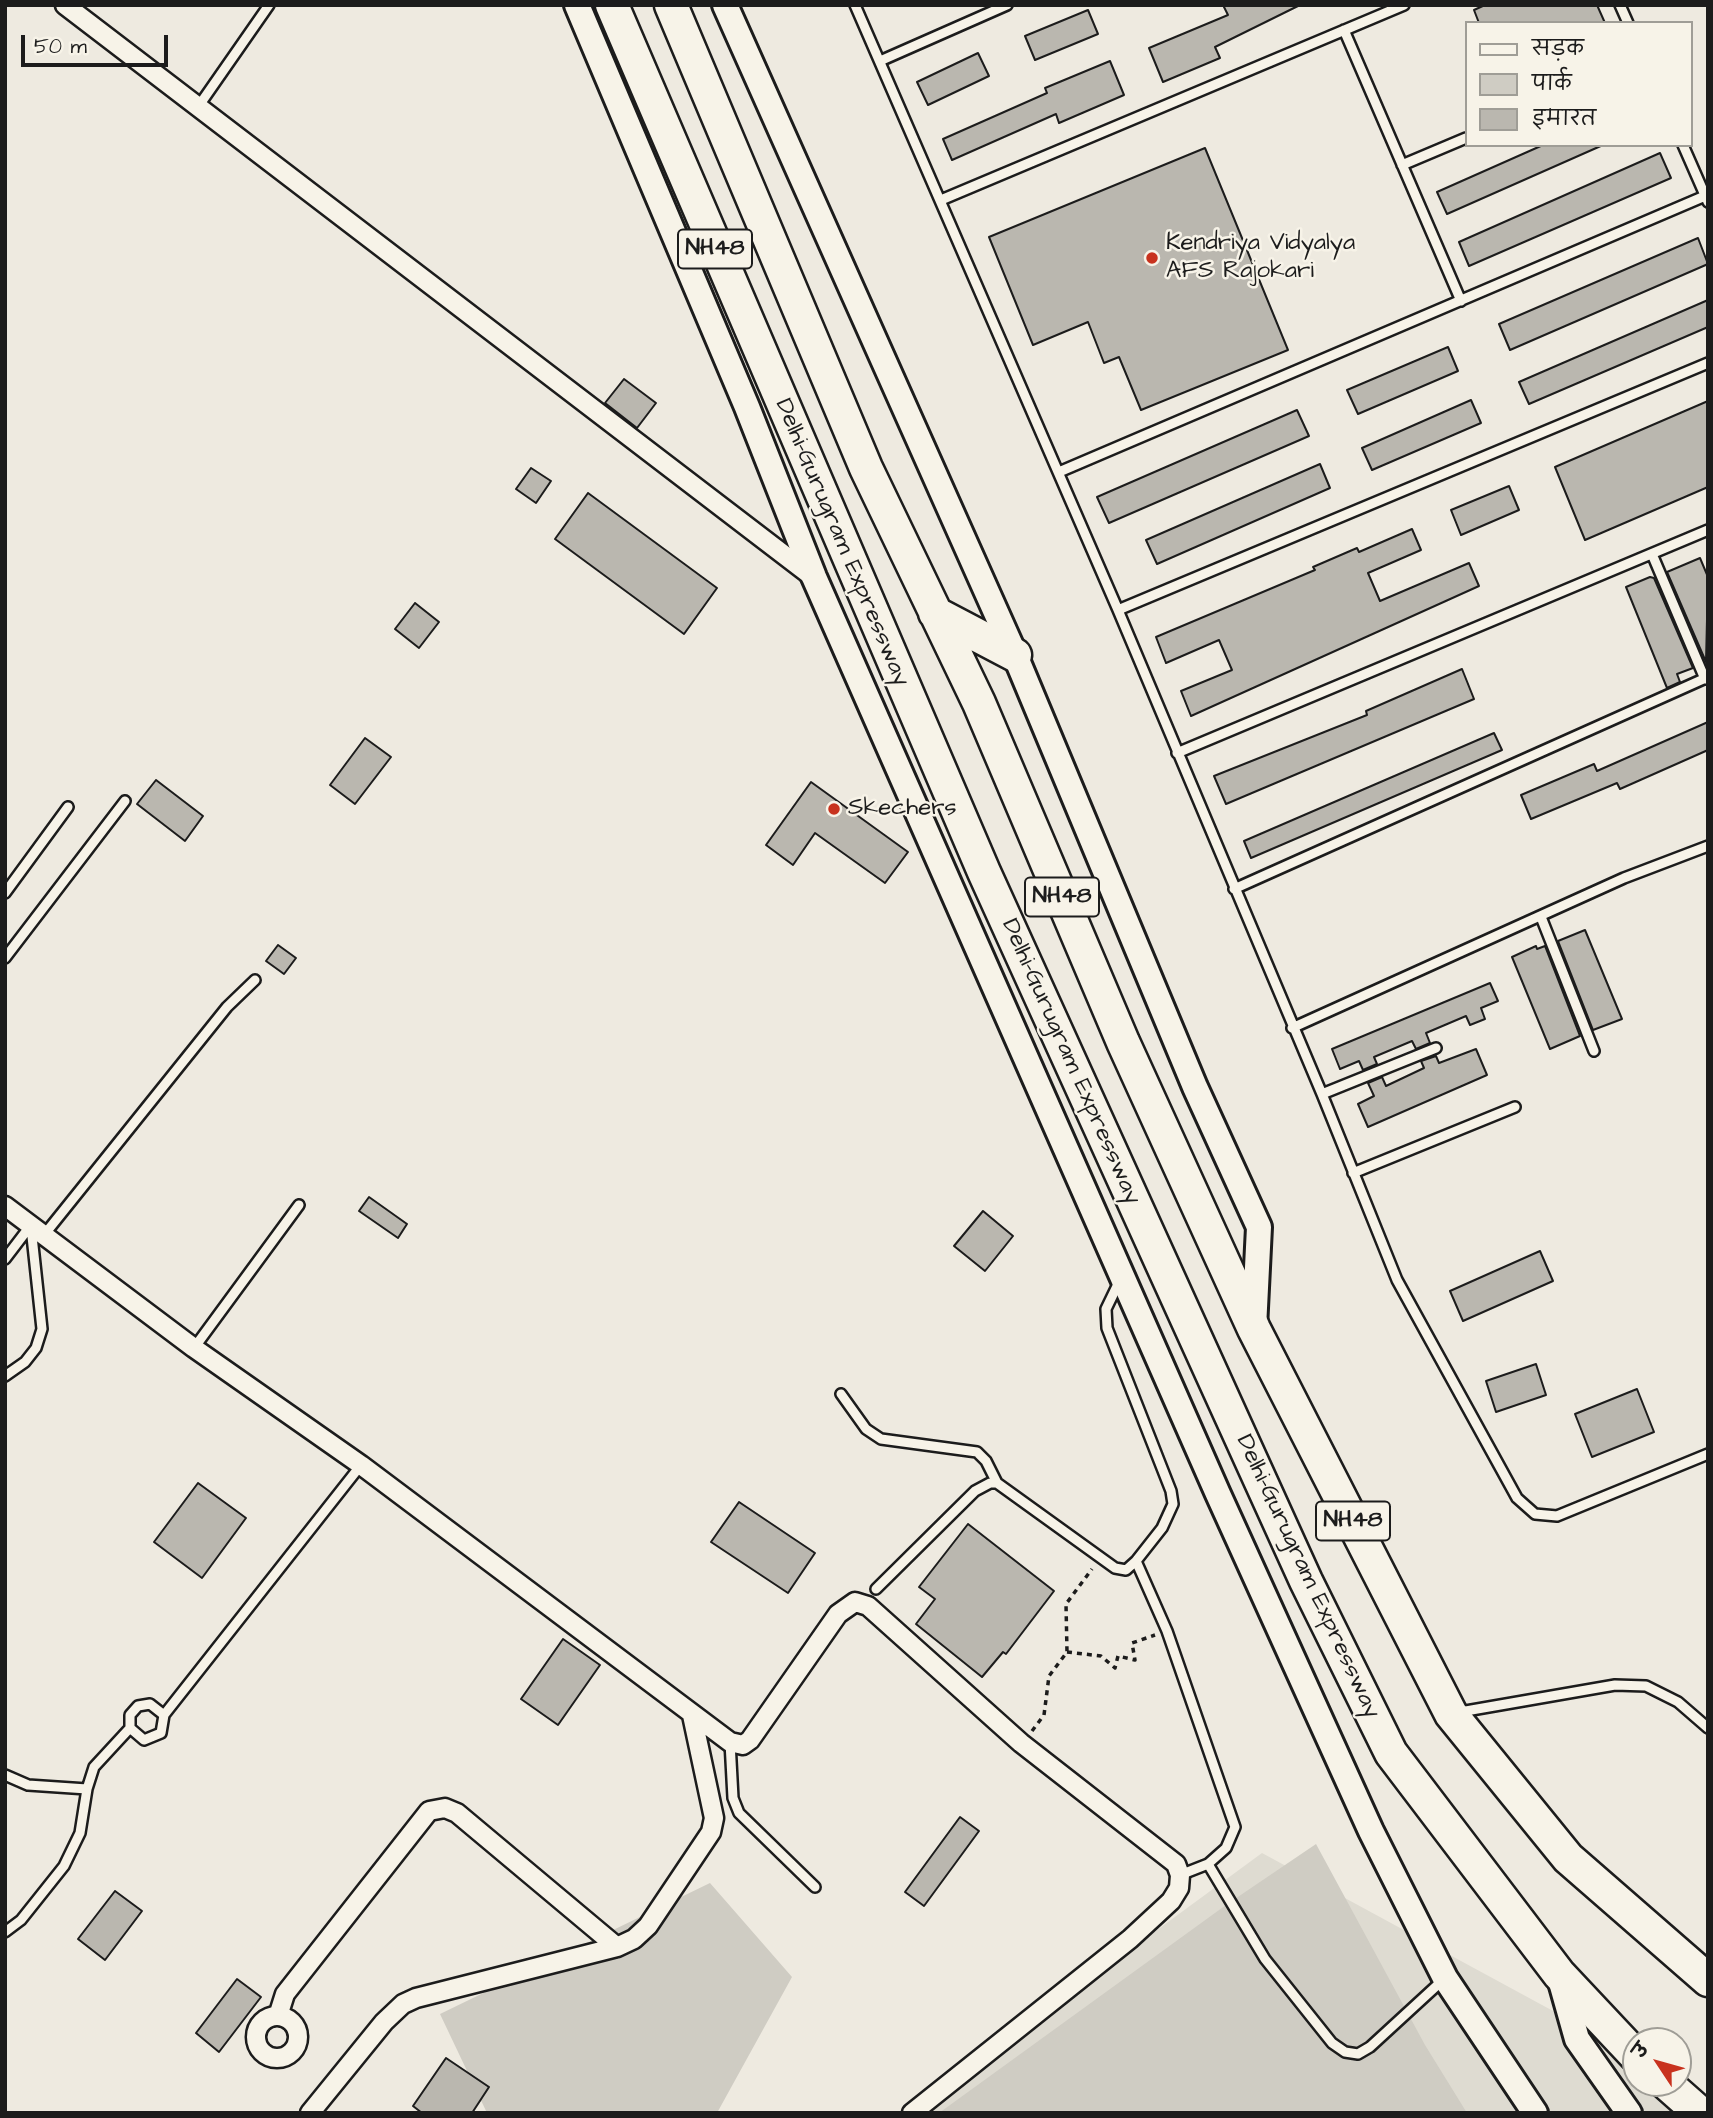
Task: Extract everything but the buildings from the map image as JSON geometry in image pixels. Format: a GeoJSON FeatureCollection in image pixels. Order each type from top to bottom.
{"type":"FeatureCollection","features":[{"type":"Feature","properties":{"kind":"highway","name":"Delhi-Gurugram Expressway"},"geometry":{"type":"LineString","coordinates":[[612,5],[978,860],[1306,1581],[1391,1753],[1559,1974],[1622,2041]]}},
{"type":"Feature","properties":{"kind":"highway","name":"NH48"},"geometry":{"type":"LineString","coordinates":[[671,5],[866,468],[984,715],[1123,1042],[1254,1329],[1451,1714],[1569,1858],[1708,1980]]}},
{"type":"Feature","properties":{"kind":"highway"},"geometry":{"type":"LineString","coordinates":[[936,612],[1015,655]]}},
{"type":"Feature","properties":{"kind":"highway"},"geometry":{"type":"LineString","coordinates":[[1682,2097],[1700,2113]]}},
{"type":"Feature","properties":{"kind":"main road"},"geometry":{"type":"LineString","coordinates":[[577,5],[743,395],[814,577],[1121,1278],[1371,1830],[1445,1978],[1535,2113]]}},
{"type":"Feature","properties":{"kind":"main road"},"geometry":{"type":"LineString","coordinates":[[725,5],[1015,655],[1195,1087],[1259,1227],[1254,1329]]}},
{"type":"Feature","properties":{"kind":"main road"},"geometry":{"type":"LineString","coordinates":[[1559,1974],[1577,2039],[1629,2113]]}},
{"type":"Feature","properties":{"kind":"street"},"geometry":{"type":"LineString","coordinates":[[65,5],[814,577]]}},
{"type":"Feature","properties":{"kind":"street"},"geometry":{"type":"LineString","coordinates":[[5,1206],[194,1348],[360,1465],[730,1742],[743,1745],[750,1740],[838,1614],[855,1602],[868,1606],[1021,1743],[1176,1864],[1180,1875],[1179,1888],[1171,1901],[1130,1939],[912,2113]]}},
{"type":"Feature","properties":{"kind":"street"},"geometry":{"type":"LineString","coordinates":[[310,2113],[384,2022],[403,2004],[416,1998],[617,1947],[634,1939],[648,1926],[711,1832],[714,1818],[692,1715]]}},
{"type":"Feature","properties":{"kind":"street"},"geometry":{"type":"LineString","coordinates":[[278,2016],[285,1994],[429,1811],[445,1808],[457,1813],[617,1947]]}},
{"type":"Feature","properties":{"kind":"lane"},"geometry":{"type":"LineString","coordinates":[[198,107],[269,5]]}},
{"type":"Feature","properties":{"kind":"lane"},"geometry":{"type":"LineString","coordinates":[[855,5],[1118,610],[1322,1094],[1397,1280],[1517,1498],[1535,1514],[1557,1516],[1708,1454]]}},
{"type":"Feature","properties":{"kind":"lane"},"geometry":{"type":"LineString","coordinates":[[880,61],[1007,5]]}},
{"type":"Feature","properties":{"kind":"lane"},"geometry":{"type":"LineString","coordinates":[[941,200],[1404,5]]}},
{"type":"Feature","properties":{"kind":"lane"},"geometry":{"type":"LineString","coordinates":[[1620,5],[1627,21]]}},
{"type":"Feature","properties":{"kind":"lane"},"geometry":{"type":"LineString","coordinates":[[1344,30],[1461,301]]}},
{"type":"Feature","properties":{"kind":"lane"},"geometry":{"type":"LineString","coordinates":[[1402,165],[1464,139]]}},
{"type":"Feature","properties":{"kind":"lane"},"geometry":{"type":"LineString","coordinates":[[1059,472],[1707,199],[1684,147]]}},
{"type":"Feature","properties":{"kind":"lane"},"geometry":{"type":"LineString","coordinates":[[1118,610],[1708,363]]}},
{"type":"Feature","properties":{"kind":"lane"},"geometry":{"type":"LineString","coordinates":[[1177,753],[1708,530]]}},
{"type":"Feature","properties":{"kind":"lane"},"geometry":{"type":"LineString","coordinates":[[1234,889],[1706,678],[1652,554]]}},
{"type":"Feature","properties":{"kind":"lane"},"geometry":{"type":"LineString","coordinates":[[5,958],[125,802]]}},
{"type":"Feature","properties":{"kind":"lane"},"geometry":{"type":"LineString","coordinates":[[5,893],[68,807]]}},
{"type":"Feature","properties":{"kind":"lane"},"geometry":{"type":"LineString","coordinates":[[1292,1028],[1624,878],[1708,846]]}},
{"type":"Feature","properties":{"kind":"lane"},"geometry":{"type":"LineString","coordinates":[[1541,917],[1594,1051]]}},
{"type":"Feature","properties":{"kind":"lane"},"geometry":{"type":"LineString","coordinates":[[5,1259],[38,1230],[227,1007],[255,981]]}},
{"type":"Feature","properties":{"kind":"lane"},"geometry":{"type":"LineString","coordinates":[[1322,1094],[1436,1048]]}},
{"type":"Feature","properties":{"kind":"lane"},"geometry":{"type":"LineString","coordinates":[[1353,1173],[1515,1107]]}},
{"type":"Feature","properties":{"kind":"lane"},"geometry":{"type":"LineString","coordinates":[[194,1348],[299,1205]]}},
{"type":"Feature","properties":{"kind":"lane"},"geometry":{"type":"LineString","coordinates":[[5,1376],[25,1362],[36,1348],[42,1329],[38,1230]]}},
{"type":"Feature","properties":{"kind":"lane"},"geometry":{"type":"LineString","coordinates":[[841,1394],[866,1429],[881,1439],[977,1452],[986,1461],[997,1483],[1099,1559],[1126,1570],[1161,1528],[1173,1504],[1171,1491],[1107,1328],[1106,1308],[1121,1278]]}},
{"type":"Feature","properties":{"kind":"lane"},"geometry":{"type":"LineString","coordinates":[[130,1728],[144,1740],[156,1737],[164,1728],[164,1715],[360,1465]]}},
{"type":"Feature","properties":{"kind":"lane"},"geometry":{"type":"LineString","coordinates":[[876,1589],[975,1491],[983,1485],[997,1483]]}},
{"type":"Feature","properties":{"kind":"lane"},"geometry":{"type":"LineString","coordinates":[[1136,1561],[1167,1632],[1235,1827],[1226,1848],[1208,1864],[1180,1875]]}},
{"type":"Feature","properties":{"kind":"lane"},"geometry":{"type":"LineString","coordinates":[[1451,1714],[1615,1685],[1646,1686],[1678,1702],[1708,1728]]}},
{"type":"Feature","properties":{"kind":"lane"},"geometry":{"type":"LineString","coordinates":[[5,1932],[47,1890],[74,1849],[94,1767],[130,1728],[130,1715],[138,1706],[156,1706],[164,1715]]}},
{"type":"Feature","properties":{"kind":"lane"},"geometry":{"type":"LineString","coordinates":[[730,1742],[733,1798],[739,1813],[815,1887]]}},
{"type":"Feature","properties":{"kind":"lane"},"geometry":{"type":"LineString","coordinates":[[5,1775],[28,1785],[87,1789]]}},
{"type":"Feature","properties":{"kind":"lane"},"geometry":{"type":"LineString","coordinates":[[1208,1864],[1265,1959],[1324,2033],[1345,2052],[1358,2054],[1370,2047],[1445,1978]]}},
{"type":"Feature","properties":{"kind":"path"},"geometry":{"type":"LineString","coordinates":[[1021,1743],[1044,1715],[1049,1676],[1067,1652],[1066,1604],[1099,1559]]}},
{"type":"Feature","properties":{"kind":"path"},"geometry":{"type":"LineString","coordinates":[[1067,1652],[1101,1656],[1115,1668],[1118,1656],[1135,1660],[1132,1643],[1167,1632]]}},
{"type":"Feature","properties":{"kind":"shaded area"},"geometry":{"type":"Polygon","coordinates":[[[1262,1853],[1622,2048],[1622,2097],[1692,2097],[1692,2087],[1708,2096],[1708,2113],[908,2113],[1262,1853]]]}},
{"type":"Feature","properties":{"kind":"green space"},"geometry":{"type":"Polygon","coordinates":[[[1316,1844],[1425,2045],[1467,2113],[939,2113],[1226,1905],[1316,1844]]]}},
{"type":"Feature","properties":{"kind":"green space"},"geometry":{"type":"Polygon","coordinates":[[[710,1883],[792,1977],[717,2113],[487,2113],[440,2014],[710,1883]]]}},
{"type":"Feature","properties":{"kind":"place","name":"Kendriya Vidyalya AFS Rajokari"},"geometry":{"type":"Point","coordinates":[1152,258]}},
{"type":"Feature","properties":{"kind":"place","name":"Skechers"},"geometry":{"type":"Point","coordinates":[834,809]}}]}
